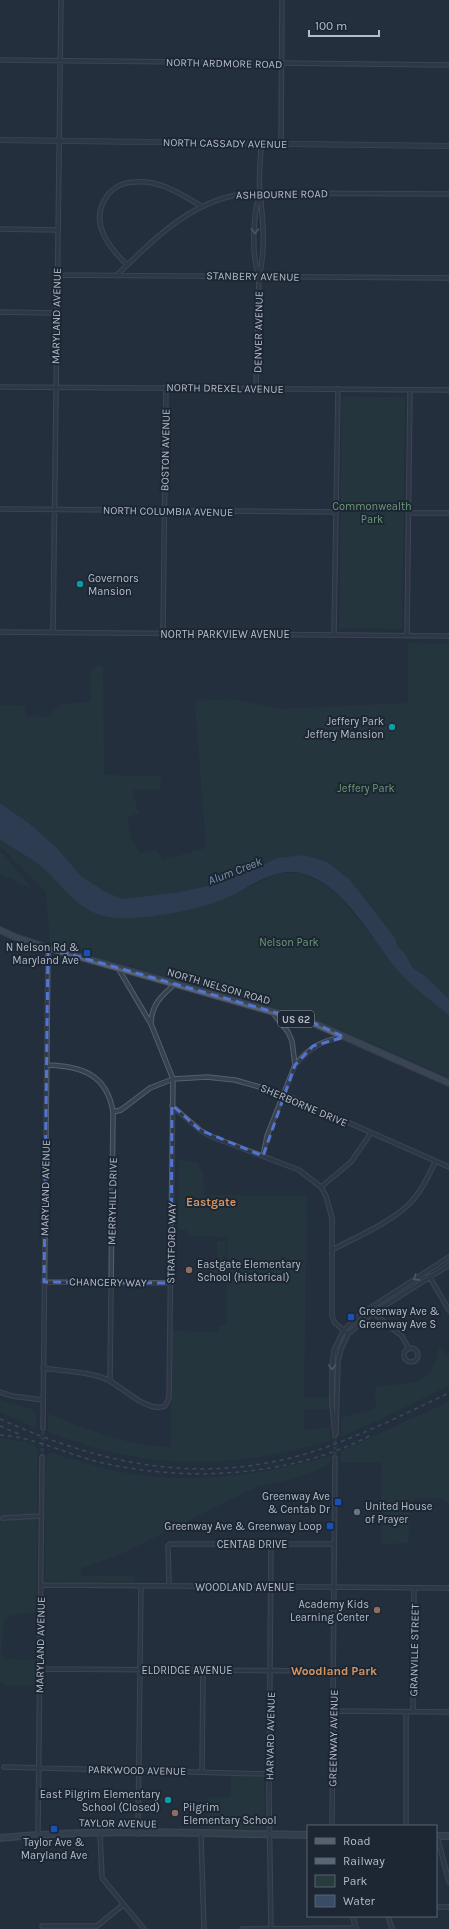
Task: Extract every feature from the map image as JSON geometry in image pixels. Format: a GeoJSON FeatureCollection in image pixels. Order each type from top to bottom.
{"type":"FeatureCollection","features":[{"type":"Feature","properties":{"kind":"main road","name":"NORTH NELSON ROAD"},"geometry":{"type":"LineString","coordinates":[[0,930],[15,937],[48,948],[316,1024],[449,1083]]}},
{"type":"Feature","properties":{"kind":"main road","name":"TAYLOR AVENUE"},"geometry":{"type":"LineString","coordinates":[[0,1838],[38,1834],[100,1833],[307,1835]]}},
{"type":"Feature","properties":{"kind":"main road"},"geometry":{"type":"LineString","coordinates":[[437,1836],[449,1836]]}},
{"type":"Feature","properties":{"kind":"street","name":"MARYLAND AVENUE"},"geometry":{"type":"LineString","coordinates":[[52,633],[61,0]]}},
{"type":"Feature","properties":{"kind":"street"},"geometry":{"type":"LineString","coordinates":[[281,143],[282,0]]}},
{"type":"Feature","properties":{"kind":"street","name":"NORTH ARDMORE ROAD"},"geometry":{"type":"LineString","coordinates":[[0,60],[449,65]]}},
{"type":"Feature","properties":{"kind":"street","name":"NORTH CASSADY AVENUE"},"geometry":{"type":"LineString","coordinates":[[0,140],[449,146]]}},
{"type":"Feature","properties":{"kind":"street","name":"DENVER AVENUE"},"geometry":{"type":"LineString","coordinates":[[256,388],[259,276],[262,264],[263,206],[260,193],[261,143]]}},
{"type":"Feature","properties":{"kind":"street"},"geometry":{"type":"LineString","coordinates":[[127,265],[108,245],[99,221],[101,206],[114,188],[128,183],[146,182],[171,189],[201,206]]}},
{"type":"Feature","properties":{"kind":"street","name":"DENVER AVENUE"},"geometry":{"type":"LineString","coordinates":[[259,276],[254,264],[254,257],[256,206],[260,193]]}},
{"type":"Feature","properties":{"kind":"street","name":"ASHBOURNE ROAD"},"geometry":{"type":"LineString","coordinates":[[118,275],[162,232],[201,206],[224,196],[260,193],[449,194]]}},
{"type":"Feature","properties":{"kind":"street"},"geometry":{"type":"LineString","coordinates":[[0,229],[57,230]]}},
{"type":"Feature","properties":{"kind":"street","name":"STANBERY AVENUE"},"geometry":{"type":"LineString","coordinates":[[56,275],[449,278]]}},
{"type":"Feature","properties":{"kind":"street"},"geometry":{"type":"LineString","coordinates":[[0,312],[56,313]]}},
{"type":"Feature","properties":{"kind":"street","name":"NORTH DREXEL AVENUE"},"geometry":{"type":"LineString","coordinates":[[0,387],[449,390]]}},
{"type":"Feature","properties":{"kind":"street","name":"BOSTON AVENUE"},"geometry":{"type":"LineString","coordinates":[[163,633],[166,387]]}},
{"type":"Feature","properties":{"kind":"street"},"geometry":{"type":"LineString","coordinates":[[334,635],[338,389]]}},
{"type":"Feature","properties":{"kind":"street"},"geometry":{"type":"LineString","coordinates":[[407,636],[410,390]]}},
{"type":"Feature","properties":{"kind":"street","name":"NORTH COLUMBIA AVENUE"},"geometry":{"type":"LineString","coordinates":[[0,509],[336,512]]}},
{"type":"Feature","properties":{"kind":"street"},"geometry":{"type":"LineString","coordinates":[[408,513],[449,513]]}},
{"type":"Feature","properties":{"kind":"street","name":"NORTH PARKVIEW AVENUE"},"geometry":{"type":"LineString","coordinates":[[0,632],[449,636]]}},
{"type":"Feature","properties":{"kind":"street","name":"MARYLAND AVENUE"},"geometry":{"type":"LineString","coordinates":[[43,1428],[48,948]]}},
{"type":"Feature","properties":{"kind":"street"},"geometry":{"type":"LineString","coordinates":[[118,968],[151,1024],[172,1078]]}},
{"type":"Feature","properties":{"kind":"street"},"geometry":{"type":"LineString","coordinates":[[151,1024],[155,1004],[162,995],[175,984]]}},
{"type":"Feature","properties":{"kind":"street"},"geometry":{"type":"LineString","coordinates":[[273,1012],[285,1027],[292,1041],[295,1065]]}},
{"type":"Feature","properties":{"kind":"street"},"geometry":{"type":"LineString","coordinates":[[263,1156],[267,1136],[295,1065],[313,1046],[326,1040],[344,1037]]}},
{"type":"Feature","properties":{"kind":"street","name":"MERRYHILL DRIVE"},"geometry":{"type":"LineString","coordinates":[[47,1066],[77,1068],[94,1077],[109,1094],[113,1112],[110,1381]]}},
{"type":"Feature","properties":{"kind":"street","name":"SHERBORNE DRIVE"},"geometry":{"type":"LineString","coordinates":[[113,1112],[121,1110],[150,1088],[172,1078],[219,1078],[251,1083],[284,1094],[449,1167]]}},
{"type":"Feature","properties":{"kind":"street","name":"STRATFORD WAY"},"geometry":{"type":"LineString","coordinates":[[110,1381],[136,1399],[155,1407],[165,1406],[169,1398],[172,1078]]}},
{"type":"Feature","properties":{"kind":"street"},"geometry":{"type":"LineString","coordinates":[[172,1106],[200,1130],[210,1136],[300,1170],[320,1187],[326,1196],[331,1212],[332,1316],[335,1323],[348,1334]]}},
{"type":"Feature","properties":{"kind":"street"},"geometry":{"type":"LineString","coordinates":[[320,1187],[351,1162],[371,1133]]}},
{"type":"Feature","properties":{"kind":"street"},"geometry":{"type":"LineString","coordinates":[[332,1250],[383,1222],[407,1206],[425,1183],[435,1162]]}},
{"type":"Feature","properties":{"kind":"street"},"geometry":{"type":"LineString","coordinates":[[449,1257],[356,1317],[344,1330],[334,1350],[332,1367],[332,1405],[335,1435],[338,1405],[338,1361],[341,1349],[348,1334],[373,1313],[449,1265]]}},
{"type":"Feature","properties":{"kind":"street"},"geometry":{"type":"LineString","coordinates":[[426,1272],[449,1310]]}},
{"type":"Feature","properties":{"kind":"street","name":"CHANCERY WAY"},"geometry":{"type":"LineString","coordinates":[[44,1282],[171,1283]]}},
{"type":"Feature","properties":{"kind":"street"},"geometry":{"type":"LineString","coordinates":[[369,1308],[373,1313],[402,1336],[409,1349]]}},
{"type":"Feature","properties":{"kind":"street"},"geometry":{"type":"LineString","coordinates":[[43,1368],[86,1375],[110,1381]]}},
{"type":"Feature","properties":{"kind":"street"},"geometry":{"type":"LineString","coordinates":[[0,1392],[12,1396],[43,1400]]}},
{"type":"Feature","properties":{"kind":"street","name":"MARYLAND AVENUE"},"geometry":{"type":"LineString","coordinates":[[38,1834],[42,1457]]}},
{"type":"Feature","properties":{"kind":"street","name":"GREENWAY AVENUE"},"geometry":{"type":"LineString","coordinates":[[332,1825],[335,1458]]}},
{"type":"Feature","properties":{"kind":"street"},"geometry":{"type":"LineString","coordinates":[[3,1518],[42,1516]]}},
{"type":"Feature","properties":{"kind":"street","name":"HARVARD AVENUE"},"geometry":{"type":"LineString","coordinates":[[271,1929],[269,1835],[272,1544]]}},
{"type":"Feature","properties":{"kind":"street","name":"CENTAB DRIVE"},"geometry":{"type":"LineString","coordinates":[[169,1586],[169,1545],[334,1544]]}},
{"type":"Feature","properties":{"kind":"street","name":"WOODLAND AVENUE"},"geometry":{"type":"LineString","coordinates":[[41,1585],[449,1588]]}},
{"type":"Feature","properties":{"kind":"street"},"geometry":{"type":"LineString","coordinates":[[138,1834],[141,1586]]}},
{"type":"Feature","properties":{"kind":"street","name":"GRANVILLE STREET"},"geometry":{"type":"LineString","coordinates":[[413,1712],[414,1588]]}},
{"type":"Feature","properties":{"kind":"street","name":"ELDRIDGE AVENUE"},"geometry":{"type":"LineString","coordinates":[[40,1669],[334,1671]]}},
{"type":"Feature","properties":{"kind":"street"},"geometry":{"type":"LineString","coordinates":[[202,1772],[203,1670]]}},
{"type":"Feature","properties":{"kind":"street"},"geometry":{"type":"LineString","coordinates":[[333,1711],[449,1712]]}},
{"type":"Feature","properties":{"kind":"street","name":"GRANVILLE STREET"},"geometry":{"type":"LineString","coordinates":[[406,1712],[406,1825]]}},
{"type":"Feature","properties":{"kind":"street","name":"PARKWOOD AVENUE"},"geometry":{"type":"LineString","coordinates":[[4,1767],[270,1774]]}},
{"type":"Feature","properties":{"kind":"street"},"geometry":{"type":"LineString","coordinates":[[100,1833],[102,1878],[144,1929]]}},
{"type":"Feature","properties":{"kind":"street"},"geometry":{"type":"LineString","coordinates":[[201,1834],[204,1929]]}},
{"type":"Feature","properties":{"kind":"street"},"geometry":{"type":"LineString","coordinates":[[437,1840],[449,1882]]}},
{"type":"Feature","properties":{"kind":"street"},"geometry":{"type":"LineString","coordinates":[[42,1926],[97,1926],[103,1923],[123,1905]]}},
{"type":"Feature","properties":{"kind":"street"},"geometry":{"type":"LineString","coordinates":[[437,1907],[449,1907]]}},
{"type":"Feature","properties":{"kind":"street"},"geometry":{"type":"LineString","coordinates":[[242,1929],[356,1928],[353,1917]]}},
{"type":"Feature","properties":{"kind":"street"},"geometry":{"type":"LineString","coordinates":[[388,1917],[392,1929]]}},
{"type":"Feature","properties":{"kind":"highlighted area"},"geometry":{"type":"Polygon","coordinates":[[[48,948],[316,1024],[344,1037],[313,1046],[295,1065],[263,1156],[200,1130],[172,1105],[171,1283],[44,1282],[48,948]]]}},
{"type":"Feature","properties":{"kind":"green space","name":"Commonwealth Park"},"geometry":{"type":"Polygon","coordinates":[[[342,397],[405,397],[402,629],[339,628],[342,397]]]}},
{"type":"Feature","properties":{"kind":"green space","name":"Jeffery Park"},"geometry":{"type":"Polygon","coordinates":[[[408,643],[449,644],[449,999],[425,976],[412,967],[405,954],[397,946],[395,938],[350,880],[327,862],[304,855],[261,865],[238,876],[207,886],[181,892],[122,899],[104,891],[81,876],[57,848],[30,824],[0,803],[0,705],[25,706],[26,716],[47,717],[61,704],[91,702],[90,672],[95,666],[103,666],[104,775],[161,776],[160,789],[134,790],[133,798],[135,799],[136,808],[140,812],[127,818],[131,838],[141,854],[156,850],[163,860],[206,848],[195,701],[233,699],[281,709],[408,703],[408,643]]]}},
{"type":"Feature","properties":{"kind":"green space","name":"Nelson Park"},"geometry":{"type":"Polygon","coordinates":[[[0,839],[113,910],[220,901],[279,873],[300,873],[323,883],[341,898],[382,949],[449,1008],[449,1077],[319,1020],[50,943],[46,892],[0,846],[0,839]]]}},
{"type":"Feature","properties":{"kind":"green space"},"geometry":{"type":"Polygon","coordinates":[[[0,852],[31,887],[19,883],[0,873],[0,852]]]}},
{"type":"Feature","properties":{"kind":"green space"},"geometry":{"type":"Polygon","coordinates":[[[179,1160],[198,1163],[203,1174],[204,1195],[307,1196],[304,1398],[330,1397],[330,1410],[304,1409],[304,1430],[330,1427],[330,1436],[341,1433],[341,1418],[372,1410],[376,1406],[375,1389],[378,1386],[410,1383],[425,1376],[431,1370],[436,1361],[439,1348],[449,1357],[449,1385],[382,1418],[330,1441],[260,1457],[229,1461],[168,1461],[139,1457],[79,1443],[48,1432],[48,1414],[108,1436],[138,1444],[171,1447],[172,1331],[219,1332],[219,1326],[226,1326],[227,1237],[188,1236],[187,1230],[178,1230],[179,1160]]]}},
{"type":"Feature","properties":{"kind":"green space"},"geometry":{"type":"Polygon","coordinates":[[[217,1241],[226,1241],[226,1254],[223,1255],[222,1281],[209,1281],[210,1262],[217,1262],[217,1241]]]}},
{"type":"Feature","properties":{"kind":"green space"},"geometry":{"type":"Polygon","coordinates":[[[0,1400],[32,1409],[36,1417],[36,1428],[0,1412],[0,1400]]]}},
{"type":"Feature","properties":{"kind":"green space"},"geometry":{"type":"Polygon","coordinates":[[[449,1402],[449,1503],[439,1498],[414,1499],[411,1504],[408,1543],[381,1544],[382,1462],[341,1462],[341,1451],[449,1402]]]}},
{"type":"Feature","properties":{"kind":"green space"},"geometry":{"type":"Polygon","coordinates":[[[0,1438],[32,1443],[37,1448],[37,1512],[34,1514],[0,1515],[0,1438]]]}},
{"type":"Feature","properties":{"kind":"green space"},"geometry":{"type":"Polygon","coordinates":[[[52,1453],[116,1471],[170,1478],[224,1477],[278,1469],[331,1456],[331,1462],[316,1471],[284,1481],[258,1486],[125,1552],[80,1569],[81,1576],[135,1576],[135,1582],[48,1581],[45,1579],[46,1455],[52,1453]]]}},
{"type":"Feature","properties":{"kind":"green space"},"geometry":{"type":"Polygon","coordinates":[[[33,1519],[37,1521],[36,1612],[11,1615],[4,1620],[1,1653],[6,1659],[34,1660],[36,1662],[36,1682],[33,1685],[6,1686],[0,1682],[0,1520],[33,1519]]]}},
{"type":"Feature","properties":{"kind":"green space"},"geometry":{"type":"Polygon","coordinates":[[[231,1775],[264,1776],[265,1830],[208,1829],[208,1797],[231,1797],[231,1775]]]}},
{"type":"Feature","properties":{"kind":"water"},"geometry":{"type":"Polygon","coordinates":[[[0,803],[30,824],[57,848],[81,876],[104,891],[122,899],[181,892],[207,886],[238,876],[278,858],[304,855],[327,862],[350,880],[395,938],[397,946],[405,954],[412,967],[425,976],[449,999],[449,1015],[404,978],[344,900],[331,888],[316,879],[301,873],[280,873],[269,876],[229,897],[192,909],[139,918],[107,917],[95,913],[80,904],[43,868],[0,839],[0,803]]]}},
{"type":"Feature","properties":{"kind":"tunnel"},"geometry":{"type":"LineString","coordinates":[[42,1457],[43,1428]]}},
{"type":"Feature","properties":{"kind":"tunnel"},"geometry":{"type":"LineString","coordinates":[[335,1435],[335,1458]]}},
{"type":"Feature","properties":{"kind":"railway"},"geometry":{"type":"LineString","coordinates":[[0,1419],[78,1449],[117,1459],[156,1466],[195,1469],[235,1467],[276,1461],[318,1450],[368,1431],[449,1393]]}},
{"type":"Feature","properties":{"kind":"railway"},"geometry":{"type":"LineString","coordinates":[[0,1426],[19,1434]]}},
{"type":"Feature","properties":{"kind":"railway"},"geometry":{"type":"LineString","coordinates":[[0,1435],[25,1439],[87,1459],[132,1469],[167,1473],[203,1474],[239,1472],[274,1467],[309,1459],[342,1448],[373,1434]]}},
{"type":"Feature","properties":{"kind":"place","name":"Governors Mansion"},"geometry":{"type":"Point","coordinates":[80,584]}},
{"type":"Feature","properties":{"kind":"place","name":"Jeffery Park Jeffery Mansion"},"geometry":{"type":"Point","coordinates":[392,727]}},
{"type":"Feature","properties":{"kind":"place","name":"N Nelson Rd & Maryland Ave"},"geometry":{"type":"Point","coordinates":[87,953]}},
{"type":"Feature","properties":{"kind":"place","name":"Eastgate Elementary School (historical)"},"geometry":{"type":"Point","coordinates":[189,1270]}},
{"type":"Feature","properties":{"kind":"place","name":"Greenway Ave & Greenway Ave S"},"geometry":{"type":"Point","coordinates":[351,1317]}},
{"type":"Feature","properties":{"kind":"place","name":"Greenway Ave & Centab Dr"},"geometry":{"type":"Point","coordinates":[338,1502]}},
{"type":"Feature","properties":{"kind":"place","name":"United House of Prayer"},"geometry":{"type":"Point","coordinates":[357,1512]}},
{"type":"Feature","properties":{"kind":"place","name":"Greenway Ave & Greenway Loop"},"geometry":{"type":"Point","coordinates":[330,1526]}},
{"type":"Feature","properties":{"kind":"place","name":"Academy Kids Learning Center"},"geometry":{"type":"Point","coordinates":[377,1610]}},
{"type":"Feature","properties":{"kind":"place","name":"East Pilgrim Elementary School (Closed)"},"geometry":{"type":"Point","coordinates":[168,1800]}},
{"type":"Feature","properties":{"kind":"place","name":"Pilgrim Elementary School"},"geometry":{"type":"Point","coordinates":[175,1813]}},
{"type":"Feature","properties":{"kind":"place","name":"Taylor Ave & Maryland Ave"},"geometry":{"type":"Point","coordinates":[54,1829]}},
{"type":"Feature","properties":{"kind":"district","name":"Eastgate"},"geometry":{"type":"Point","coordinates":[211,1202]}},
{"type":"Feature","properties":{"kind":"district","name":"Woodland Park"},"geometry":{"type":"Point","coordinates":[334,1671]}},
{"type":"Feature","properties":{"kind":"water label","name":"Alum Creek"},"geometry":{"type":"Point","coordinates":[235,871]}}]}
